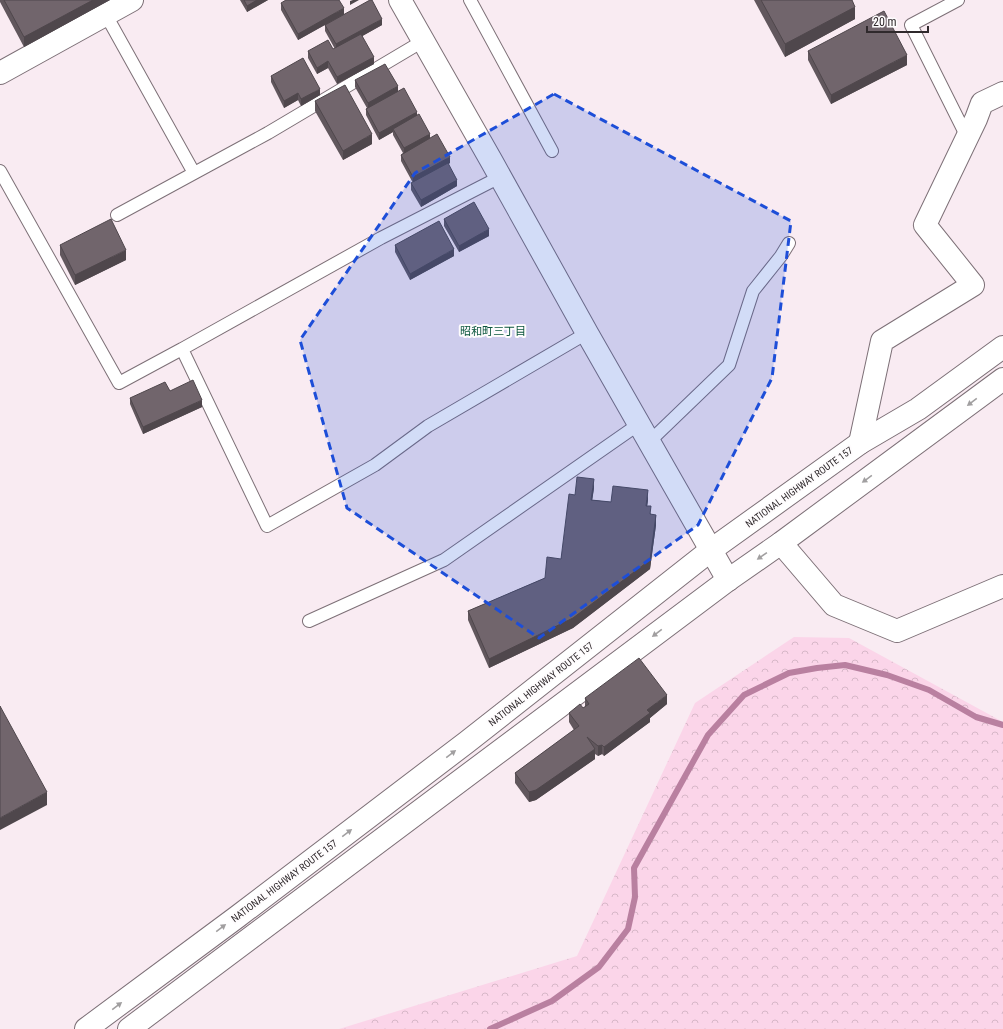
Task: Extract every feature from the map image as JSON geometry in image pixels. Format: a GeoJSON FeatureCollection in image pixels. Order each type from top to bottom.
{"type":"FeatureCollection","features":[{"type":"Feature","properties":{"kind":"main road"},"geometry":{"type":"LineString","coordinates":[[0,74],[132,0]]}},
{"type":"Feature","properties":{"kind":"main road"},"geometry":{"type":"LineString","coordinates":[[400,0],[728,580]]}},
{"type":"Feature","properties":{"kind":"main road"},"geometry":{"type":"LineString","coordinates":[[860,443],[882,341],[973,285],[924,224],[982,104],[1003,93]]}},
{"type":"Feature","properties":{"kind":"main road","name":"NATIONAL HIGHWAY ROUTE 157"},"geometry":{"type":"LineString","coordinates":[[86,1029],[237,917],[467,742],[711,550],[860,443],[918,409],[1003,348]]}},
{"type":"Feature","properties":{"kind":"main road"},"geometry":{"type":"LineString","coordinates":[[129,1029],[728,580],[781,543],[1003,379]]}},
{"type":"Feature","properties":{"kind":"main road"},"geometry":{"type":"LineString","coordinates":[[781,543],[834,605],[897,631],[1003,586]]}},
{"type":"Feature","properties":{"kind":"lane"},"geometry":{"type":"LineString","coordinates":[[470,0],[552,151]]}},
{"type":"Feature","properties":{"kind":"lane"},"geometry":{"type":"LineString","coordinates":[[958,0],[911,25],[967,137]]}},
{"type":"Feature","properties":{"kind":"lane"},"geometry":{"type":"LineString","coordinates":[[106,15],[194,173]]}},
{"type":"Feature","properties":{"kind":"lane"},"geometry":{"type":"LineString","coordinates":[[118,215],[268,133],[423,41]]}},
{"type":"Feature","properties":{"kind":"lane"},"geometry":{"type":"LineString","coordinates":[[0,171],[119,383],[381,238],[500,177]]}},
{"type":"Feature","properties":{"kind":"lane"},"geometry":{"type":"LineString","coordinates":[[309,620],[444,560],[644,433],[729,365],[753,291],[781,256],[789,242]]}},
{"type":"Feature","properties":{"kind":"lane"},"geometry":{"type":"LineString","coordinates":[[182,349],[268,526],[376,465],[428,426],[587,333]]}},
{"type":"Feature","properties":{"kind":"highlighted area"},"geometry":{"type":"Polygon","coordinates":[[[554,94],[791,221],[772,378],[698,525],[539,638],[347,508],[300,340],[415,173],[554,94]]]}},
{"type":"Feature","properties":{"kind":"green space"},"geometry":{"type":"Polygon","coordinates":[[[794,637],[849,638],[1003,722],[1003,1029],[339,1029],[577,956],[695,703],[794,637]]]}},
{"type":"Feature","properties":{"kind":"building"},"geometry":{"type":"Polygon","coordinates":[[[4,0],[93,0],[24,37],[4,0]]]}},
{"type":"Feature","properties":{"kind":"building"},"geometry":{"type":"Polygon","coordinates":[[[244,0],[257,0],[247,6],[244,0]]]}},
{"type":"Feature","properties":{"kind":"building"},"geometry":{"type":"Polygon","coordinates":[[[286,0],[339,0],[344,8],[298,34],[281,3],[286,0]]]}},
{"type":"Feature","properties":{"kind":"building"},"geometry":{"type":"Polygon","coordinates":[[[372,0],[382,19],[336,44],[325,25],[372,0]]]}},
{"type":"Feature","properties":{"kind":"building"},"geometry":{"type":"Polygon","coordinates":[[[761,0],[852,0],[855,7],[785,44],[761,0]]]}},
{"type":"Feature","properties":{"kind":"building"},"geometry":{"type":"Polygon","coordinates":[[[884,11],[907,55],[831,95],[808,51],[884,11]]]}},
{"type":"Feature","properties":{"kind":"building"},"geometry":{"type":"Polygon","coordinates":[[[361,34],[374,57],[337,77],[328,61],[317,68],[308,51],[328,40],[333,49],[361,34]]]}},
{"type":"Feature","properties":{"kind":"building"},"geometry":{"type":"Polygon","coordinates":[[[303,58],[320,89],[301,99],[298,93],[284,101],[271,76],[303,58]]]}},
{"type":"Feature","properties":{"kind":"building"},"geometry":{"type":"Polygon","coordinates":[[[385,64],[398,86],[368,103],[355,80],[385,64]]]}},
{"type":"Feature","properties":{"kind":"building"},"geometry":{"type":"Polygon","coordinates":[[[345,85],[372,134],[343,151],[315,101],[345,85]]]}},
{"type":"Feature","properties":{"kind":"building"},"geometry":{"type":"Polygon","coordinates":[[[404,88],[417,112],[379,133],[366,109],[404,88]]]}},
{"type":"Feature","properties":{"kind":"building"},"geometry":{"type":"Polygon","coordinates":[[[419,114],[430,134],[404,148],[393,129],[419,114]]]}},
{"type":"Feature","properties":{"kind":"building"},"geometry":{"type":"Polygon","coordinates":[[[437,134],[450,157],[413,177],[401,155],[437,134]]]}},
{"type":"Feature","properties":{"kind":"building"},"geometry":{"type":"Polygon","coordinates":[[[448,163],[457,180],[421,200],[411,183],[448,163]]]}},
{"type":"Feature","properties":{"kind":"building"},"geometry":{"type":"Polygon","coordinates":[[[474,202],[489,229],[459,246],[444,219],[474,202]]]}},
{"type":"Feature","properties":{"kind":"building"},"geometry":{"type":"Polygon","coordinates":[[[111,219],[126,250],[75,275],[60,245],[111,219]]]}},
{"type":"Feature","properties":{"kind":"building"},"geometry":{"type":"Polygon","coordinates":[[[439,221],[454,249],[410,274],[395,245],[439,221]]]}},
{"type":"Feature","properties":{"kind":"building"},"geometry":{"type":"Polygon","coordinates":[[[193,380],[202,400],[143,427],[130,398],[165,382],[170,391],[193,380]]]}},
{"type":"Feature","properties":{"kind":"building"},"geometry":{"type":"Polygon","coordinates":[[[577,477],[594,479],[591,500],[611,502],[613,486],[648,490],[646,506],[651,506],[650,514],[656,515],[650,560],[573,618],[489,659],[468,611],[545,578],[547,557],[561,559],[569,494],[575,495],[577,477]]]}},
{"type":"Feature","properties":{"kind":"building"},"geometry":{"type":"Polygon","coordinates":[[[639,658],[667,695],[647,710],[650,713],[604,747],[602,745],[598,746],[587,737],[595,749],[536,790],[529,792],[515,773],[579,726],[569,713],[580,704],[583,708],[589,704],[585,698],[639,658]]]}},
{"type":"Feature","properties":{"kind":"building"},"geometry":{"type":"Polygon","coordinates":[[[0,706],[47,792],[0,818],[0,706]]]}},
{"type":"Feature","properties":{"kind":"waterway"},"geometry":{"type":"LineString","coordinates":[[490,1029],[552,1001],[599,967],[628,929],[635,897],[634,868],[708,735],[744,695],[789,673],[845,665],[887,675],[929,690],[976,717],[1003,725]]}},
{"type":"Feature","properties":{"kind":"district","name":"昭和町三丁目"},"geometry":{"type":"Point","coordinates":[493,331]}}]}
